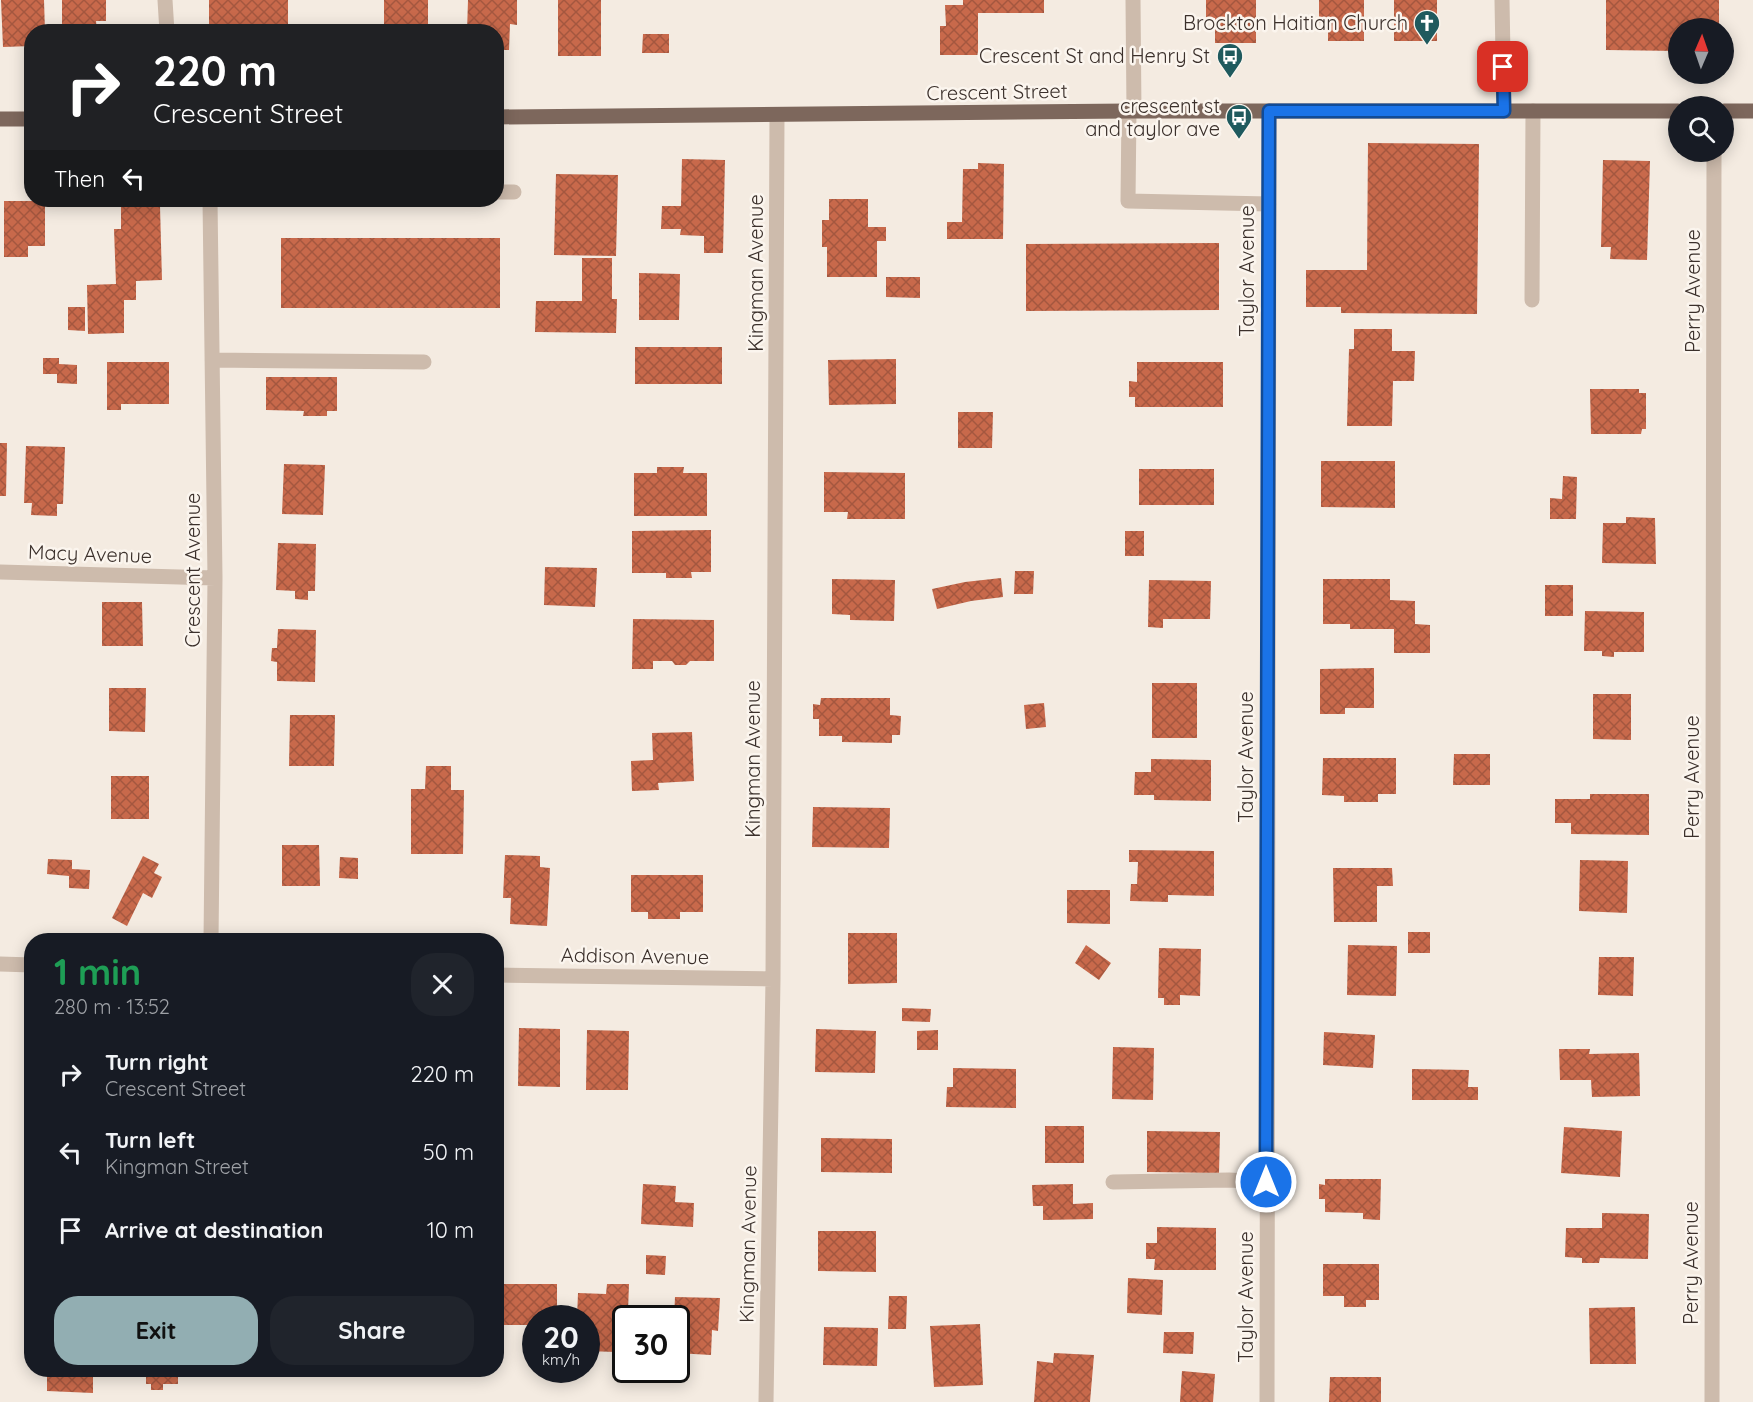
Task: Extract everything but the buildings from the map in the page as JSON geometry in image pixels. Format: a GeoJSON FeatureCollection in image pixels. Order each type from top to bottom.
{"type":"FeatureCollection","features":[{"type":"Feature","properties":{"kind":"main road","name":"Crescent Street"},"geometry":{"type":"LineString","coordinates":[[504,117],[1131,111],[1668,111]]}},
{"type":"Feature","properties":{"kind":"main road"},"geometry":{"type":"LineString","coordinates":[[1734,111],[1753,111]]}},
{"type":"Feature","properties":{"kind":"main road"},"geometry":{"type":"LineString","coordinates":[[0,119],[24,119]]}},
{"type":"Feature","properties":{"kind":"street"},"geometry":{"type":"LineString","coordinates":[[165,0],[166,24]]}},
{"type":"Feature","properties":{"kind":"street"},"geometry":{"type":"LineString","coordinates":[[1133,0],[1128,201],[1269,204]]}},
{"type":"Feature","properties":{"kind":"street"},"geometry":{"type":"LineString","coordinates":[[1502,0],[1504,111]]}},
{"type":"Feature","properties":{"kind":"street","name":"Taylor Avenue"},"geometry":{"type":"LineString","coordinates":[[1267,1402],[1269,111]]}},
{"type":"Feature","properties":{"kind":"street"},"geometry":{"type":"LineString","coordinates":[[1532,300],[1533,111]]}},
{"type":"Feature","properties":{"kind":"street","name":"Kingman Avenue"},"geometry":{"type":"LineString","coordinates":[[766,1402],[773,979],[777,116]]}},
{"type":"Feature","properties":{"kind":"street","name":"Perry Avenue"},"geometry":{"type":"LineString","coordinates":[[1712,1402],[1714,162]]}},
{"type":"Feature","properties":{"kind":"street"},"geometry":{"type":"LineString","coordinates":[[504,192],[514,192]]}},
{"type":"Feature","properties":{"kind":"street","name":"Crescent Avenue"},"geometry":{"type":"LineString","coordinates":[[210,207],[215,578],[211,933]]}},
{"type":"Feature","properties":{"kind":"street"},"geometry":{"type":"LineString","coordinates":[[212,360],[424,362]]}},
{"type":"Feature","properties":{"kind":"street","name":"Macy Avenue"},"geometry":{"type":"LineString","coordinates":[[0,572],[215,578]]}},
{"type":"Feature","properties":{"kind":"street"},"geometry":{"type":"LineString","coordinates":[[0,964],[24,965]]}},
{"type":"Feature","properties":{"kind":"street","name":"Addison Avenue"},"geometry":{"type":"LineString","coordinates":[[504,975],[773,979]]}},
{"type":"Feature","properties":{"kind":"street"},"geometry":{"type":"LineString","coordinates":[[1113,1182],[1229,1180],[1266,1182]]}},
{"type":"Feature","properties":{"kind":"place","name":"Brockton Haitian Church"},"geometry":{"type":"Point","coordinates":[1427,46]}},
{"type":"Feature","properties":{"kind":"place","name":"Crescent St and Henry St"},"geometry":{"type":"Point","coordinates":[1230,79]}},
{"type":"Feature","properties":{"kind":"place","name":"crescent st and taylor ave"},"geometry":{"type":"Point","coordinates":[1239,140]}},
{"type":"Feature","properties":{"kind":"route"},"geometry":{"type":"LineString","coordinates":[[1266,1182],[1269,111],[1504,111],[1503,67]]}}]}
